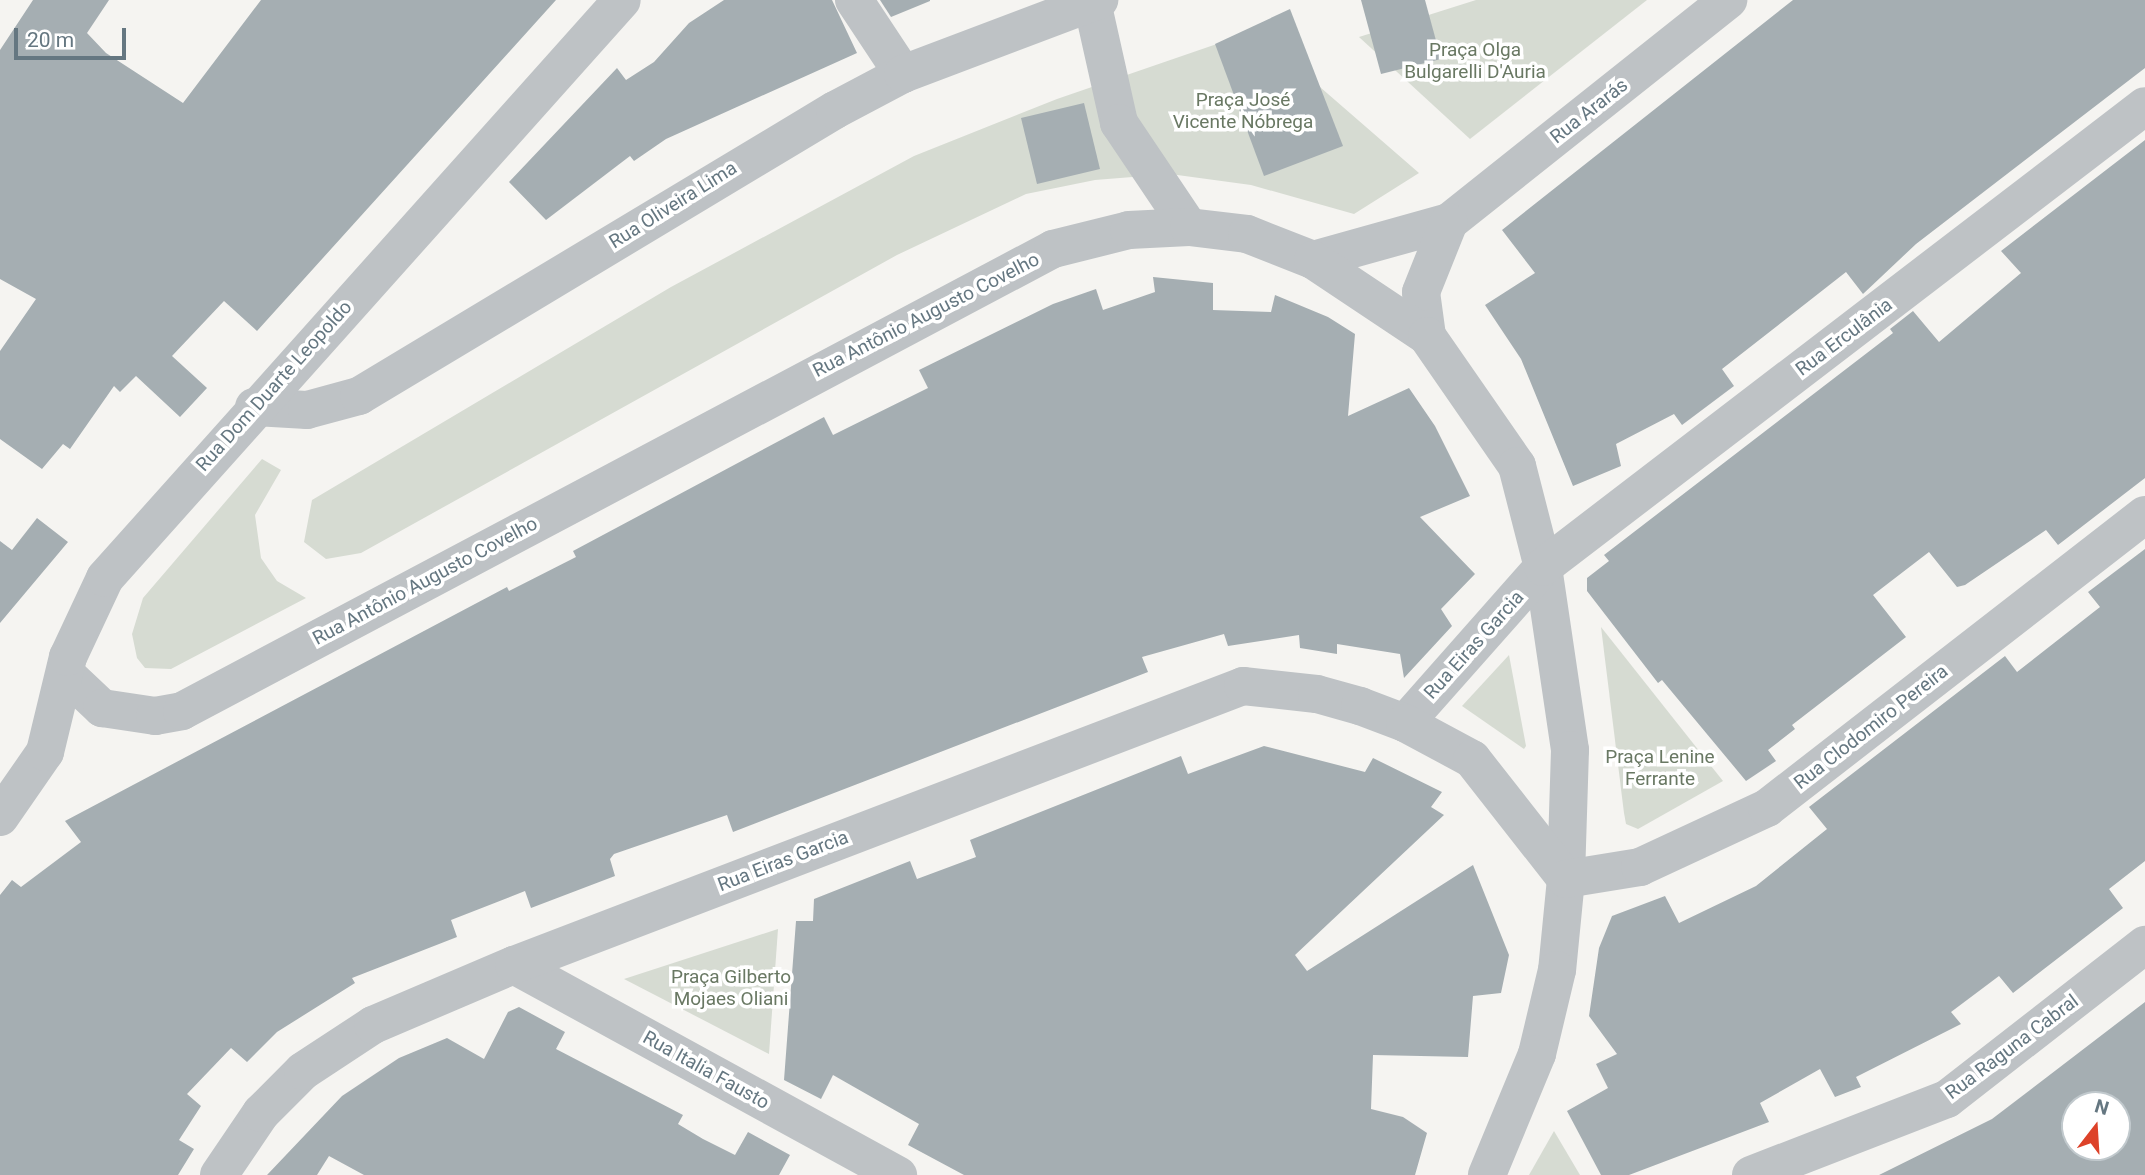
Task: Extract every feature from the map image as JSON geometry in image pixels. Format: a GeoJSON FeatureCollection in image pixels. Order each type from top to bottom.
{"type":"FeatureCollection","features":[{"type":"Feature","properties":{"kind":"street","name":"Rua Dom Duarte Leopoldo"},"geometry":{"type":"LineString","coordinates":[[0,817],[45,752],[68,676],[77,632],[105,578],[254,407],[622,0]]}},
{"type":"Feature","properties":{"kind":"street"},"geometry":{"type":"LineString","coordinates":[[854,0],[903,74]]}},
{"type":"Feature","properties":{"kind":"street","name":"Rua Ararás"},"geometry":{"type":"LineString","coordinates":[[1313,260],[1449,222],[1728,0]]}},
{"type":"Feature","properties":{"kind":"street","name":"Rua Oliveira Lima"},"geometry":{"type":"LineString","coordinates":[[254,407],[307,410],[359,396],[758,151],[903,74],[1096,1]]}},
{"type":"Feature","properties":{"kind":"street"},"geometry":{"type":"LineString","coordinates":[[1096,1],[1119,123],[1189,226]]}},
{"type":"Feature","properties":{"kind":"street","name":"Rua Erculânia"},"geometry":{"type":"LineString","coordinates":[[1543,567],[2145,106]]}},
{"type":"Feature","properties":{"kind":"street","name":"Rua Ararás"},"geometry":{"type":"LineString","coordinates":[[1427,336],[1421,292],[1449,222]]}},
{"type":"Feature","properties":{"kind":"street","name":"Rua Antônio Augusto Covelho"},"geometry":{"type":"LineString","coordinates":[[68,676],[102,708],[155,716],[182,711],[973,287],[1053,249],[1129,230],[1189,226],[1247,234],[1313,260],[1427,336],[1517,466],[1543,567],[1570,750],[1566,879],[1557,970],[1537,1054],[1487,1175]]}},
{"type":"Feature","properties":{"kind":"street","name":"Rua Clodomiro Pereira"},"geometry":{"type":"LineString","coordinates":[[1566,879],[1640,867],[1767,808],[2145,515]]}},
{"type":"Feature","properties":{"kind":"street","name":"Rua Eiras Garcia"},"geometry":{"type":"LineString","coordinates":[[1405,723],[1543,567]]}},
{"type":"Feature","properties":{"kind":"street","name":"Rua Eiras Garcia"},"geometry":{"type":"LineString","coordinates":[[219,1175],[261,1113],[303,1071],[373,1025],[514,965],[1242,686],[1317,694],[1405,723],[1472,759],[1566,879]]}},
{"type":"Feature","properties":{"kind":"street","name":"Rua Raguna Cabral"},"geometry":{"type":"LineString","coordinates":[[1751,1175],[1947,1099],[2145,945]]}},
{"type":"Feature","properties":{"kind":"street","name":"Rua Italia Fausto"},"geometry":{"type":"LineString","coordinates":[[514,965],[898,1175]]}},
{"type":"Feature","properties":{"kind":"green space","name":"Praça Olga Bulgarelli D'Auria"},"geometry":{"type":"Polygon","coordinates":[[[1476,0],[1647,0],[1470,139],[1359,37],[1476,0]]]}},
{"type":"Feature","properties":{"kind":"green space","name":"Praça José Vicente Nóbrega"},"geometry":{"type":"Polygon","coordinates":[[[1281,22],[1305,74],[1419,173],[1354,214],[1251,185],[1170,174],[1095,180],[1026,194],[897,255],[361,553],[326,559],[304,542],[312,500],[671,287],[914,156],[1057,99],[1281,22]]]}},
{"type":"Feature","properties":{"kind":"green space"},"geometry":{"type":"Polygon","coordinates":[[[262,459],[281,470],[255,515],[261,558],[277,581],[306,598],[171,669],[145,668],[137,658],[132,634],[143,598],[262,459]]]}},
{"type":"Feature","properties":{"kind":"green space","name":"Praça Lenine Ferrante"},"geometry":{"type":"Polygon","coordinates":[[[1601,627],[1723,781],[1638,829],[1626,824],[1601,627]]]}},
{"type":"Feature","properties":{"kind":"green space"},"geometry":{"type":"Polygon","coordinates":[[[1509,655],[1526,746],[1524,749],[1462,706],[1509,655]]]}},
{"type":"Feature","properties":{"kind":"green space","name":"Praça Gilberto Mojaes Oliani"},"geometry":{"type":"Polygon","coordinates":[[[778,929],[769,1054],[624,979],[778,929]]]}},
{"type":"Feature","properties":{"kind":"green space"},"geometry":{"type":"Polygon","coordinates":[[[1554,1131],[1580,1175],[1529,1175],[1554,1131]]]}},
{"type":"Feature","properties":{"kind":"building"},"geometry":{"type":"Polygon","coordinates":[[[33,0],[109,0],[87,33],[106,53],[183,103],[261,0],[556,0],[257,331],[224,301],[172,356],[207,388],[180,417],[136,376],[120,392],[114,386],[70,449],[63,444],[42,469],[0,439],[0,351],[36,299],[0,279],[0,50],[33,0]]]}},
{"type":"Feature","properties":{"kind":"building"},"geometry":{"type":"Polygon","coordinates":[[[724,0],[832,0],[857,53],[666,139],[634,161],[630,156],[546,220],[509,182],[617,68],[626,80],[654,62],[689,23],[724,0]]]}},
{"type":"Feature","properties":{"kind":"building"},"geometry":{"type":"Polygon","coordinates":[[[880,0],[930,0],[930,1],[891,17],[880,0]]]}},
{"type":"Feature","properties":{"kind":"building"},"geometry":{"type":"Polygon","coordinates":[[[1361,0],[1425,0],[1441,59],[1381,74],[1361,0]]]}},
{"type":"Feature","properties":{"kind":"building"},"geometry":{"type":"Polygon","coordinates":[[[1793,0],[2145,0],[2145,68],[1916,244],[1863,294],[1846,272],[1722,369],[1734,386],[1682,425],[1674,414],[1616,444],[1621,466],[1573,486],[1521,359],[1485,305],[1535,273],[1502,230],[1793,0]]]}},
{"type":"Feature","properties":{"kind":"building"},"geometry":{"type":"Polygon","coordinates":[[[1290,9],[1343,146],[1264,176],[1215,44],[1290,9]]]}},
{"type":"Feature","properties":{"kind":"building"},"geometry":{"type":"Polygon","coordinates":[[[1084,103],[1100,169],[1037,184],[1021,118],[1084,103]]]}},
{"type":"Feature","properties":{"kind":"building"},"geometry":{"type":"Polygon","coordinates":[[[2145,140],[2145,478],[2058,545],[2046,530],[1965,585],[1957,587],[1929,552],[1873,595],[1906,637],[1792,725],[1795,729],[1768,750],[1776,761],[1746,781],[1662,680],[1658,683],[1587,591],[1587,578],[1609,561],[1604,555],[1893,333],[1890,329],[1913,311],[1939,342],[2021,273],[2001,251],[2145,140]]]}},
{"type":"Feature","properties":{"kind":"building"},"geometry":{"type":"Polygon","coordinates":[[[1153,277],[1213,283],[1213,310],[1271,312],[1275,295],[1328,317],[1355,334],[1348,416],[1409,388],[1435,426],[1470,496],[1420,517],[1475,574],[1441,609],[1452,626],[1404,678],[1400,654],[1337,644],[1337,654],[1300,648],[1299,635],[1228,646],[1224,634],[1142,657],[1148,672],[733,832],[727,815],[614,854],[610,859],[615,876],[531,908],[525,891],[451,920],[457,937],[352,978],[355,983],[277,1032],[247,1062],[231,1048],[187,1094],[201,1106],[179,1140],[194,1149],[178,1175],[0,1175],[0,895],[12,880],[21,887],[81,842],[65,821],[507,587],[509,591],[576,557],[573,551],[824,417],[833,435],[928,388],[919,370],[1053,304],[1096,289],[1103,310],[1155,292],[1153,277]]]}},
{"type":"Feature","properties":{"kind":"building"},"geometry":{"type":"Polygon","coordinates":[[[37,518],[68,542],[0,623],[0,541],[12,550],[37,518]]]}},
{"type":"Feature","properties":{"kind":"building"},"geometry":{"type":"Polygon","coordinates":[[[2145,549],[2145,861],[2109,889],[2123,908],[2013,993],[1999,976],[1951,1012],[1961,1024],[1856,1077],[1861,1087],[1835,1097],[1820,1069],[1760,1103],[1769,1122],[1629,1175],[1601,1175],[1567,1111],[1608,1088],[1596,1064],[1617,1054],[1589,1016],[1599,948],[1612,916],[1665,896],[1679,923],[1756,886],[1827,829],[1809,807],[2005,656],[2017,672],[2100,607],[2088,592],[2145,549]]]}},
{"type":"Feature","properties":{"kind":"building"},"geometry":{"type":"Polygon","coordinates":[[[1264,746],[1365,772],[1373,758],[1442,792],[1431,807],[1444,815],[1295,955],[1307,971],[1473,865],[1509,955],[1501,993],[1473,996],[1468,1057],[1373,1055],[1371,1109],[1403,1117],[1427,1133],[1415,1175],[964,1175],[908,1145],[919,1124],[833,1075],[821,1099],[784,1080],[796,921],[813,921],[814,899],[910,861],[917,879],[976,857],[970,840],[1181,756],[1188,774],[1264,746]]]}},
{"type":"Feature","properties":{"kind":"building"},"geometry":{"type":"Polygon","coordinates":[[[2145,1002],[2145,1175],[1879,1175],[1992,1119],[2145,1002]]]}},
{"type":"Feature","properties":{"kind":"building"},"geometry":{"type":"Polygon","coordinates":[[[519,1007],[565,1032],[556,1049],[683,1115],[678,1124],[703,1139],[735,1155],[748,1132],[790,1155],[779,1175],[364,1175],[329,1156],[317,1175],[267,1175],[342,1096],[399,1058],[447,1038],[484,1059],[508,1012],[519,1007]]]}}]}
